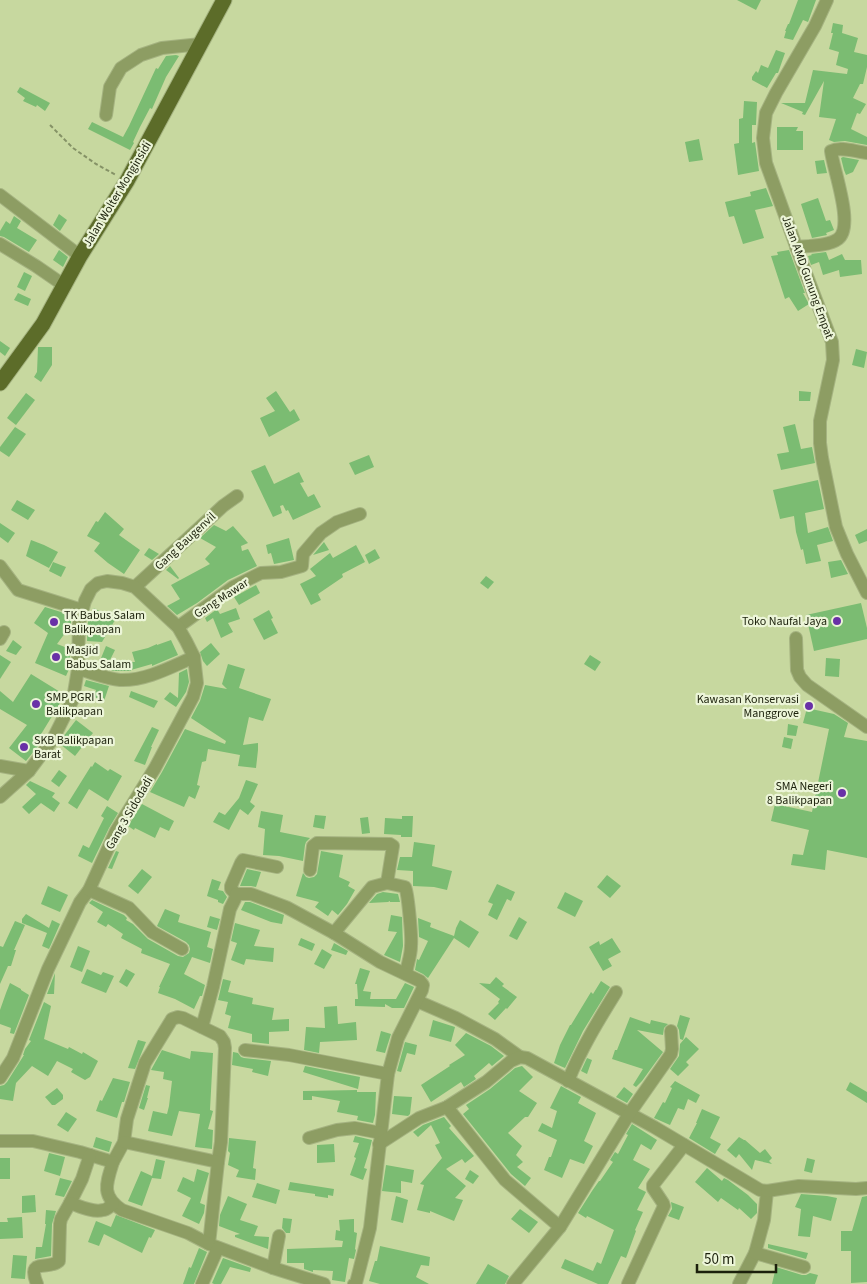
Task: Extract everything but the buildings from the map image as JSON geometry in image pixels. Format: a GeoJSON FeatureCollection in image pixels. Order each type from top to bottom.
{"type":"FeatureCollection","features":[{"type":"Feature","properties":{"kind":"main road","name":"Jalan Wolter Monginsidi"},"geometry":{"type":"LineString","coordinates":[[0,384],[43,324],[80,256],[127,181],[224,0]]}},
{"type":"Feature","properties":{"kind":"street","name":"Jalan AMD Gunung Empat"},"geometry":{"type":"LineString","coordinates":[[827,0],[815,26],[766,114],[763,138],[766,163],[831,336],[834,349],[820,421],[822,458],[836,527],[847,554],[867,593]]}},
{"type":"Feature","properties":{"kind":"street"},"geometry":{"type":"LineString","coordinates":[[106,115],[110,88],[121,68],[141,55],[162,48],[201,44]]}},
{"type":"Feature","properties":{"kind":"street"},"geometry":{"type":"LineString","coordinates":[[796,247],[831,243],[843,234],[845,214],[831,151],[840,149],[867,153]]}},
{"type":"Feature","properties":{"kind":"street"},"geometry":{"type":"LineString","coordinates":[[0,194],[80,256]]}},
{"type":"Feature","properties":{"kind":"street"},"geometry":{"type":"LineString","coordinates":[[0,244],[65,286]]}},
{"type":"Feature","properties":{"kind":"street","name":"Gang Baugenvil"},"geometry":{"type":"LineString","coordinates":[[135,587],[223,506],[237,496]]}},
{"type":"Feature","properties":{"kind":"street","name":"Gang Mawar"},"geometry":{"type":"LineString","coordinates":[[178,626],[233,587],[261,573],[280,572],[302,566],[303,554],[321,534],[337,522],[360,514]]}},
{"type":"Feature","properties":{"kind":"street"},"geometry":{"type":"LineString","coordinates":[[0,566],[18,590]]}},
{"type":"Feature","properties":{"kind":"street"},"geometry":{"type":"LineString","coordinates":[[0,580],[18,590],[82,610],[79,623],[78,668],[73,699],[53,739],[29,771],[0,798]]}},
{"type":"Feature","properties":{"kind":"street","name":"Gang 3 Sidodadi"},"geometry":{"type":"LineString","coordinates":[[0,1078],[13,1058],[48,969],[80,902],[90,890],[116,831],[155,768],[193,697],[197,683],[194,657],[178,626],[135,587],[122,582],[107,581],[98,583],[91,589],[82,610]]}},
{"type":"Feature","properties":{"kind":"street"},"geometry":{"type":"LineString","coordinates":[[796,638],[797,670],[800,677],[807,685],[867,727]]}},
{"type":"Feature","properties":{"kind":"street"},"geometry":{"type":"LineString","coordinates":[[78,668],[118,680],[135,679],[157,673],[194,657]]}},
{"type":"Feature","properties":{"kind":"street"},"geometry":{"type":"LineString","coordinates":[[0,766],[29,771]]}},
{"type":"Feature","properties":{"kind":"street"},"geometry":{"type":"LineString","coordinates":[[310,870],[313,846],[317,843],[390,844],[393,846],[387,883]]}},
{"type":"Feature","properties":{"kind":"street"},"geometry":{"type":"LineString","coordinates":[[278,868],[243,860],[231,889],[236,894],[251,894],[286,907],[334,933],[380,962],[420,981],[423,985],[398,1038],[388,1074],[370,1228],[356,1284]]}},
{"type":"Feature","properties":{"kind":"street"},"geometry":{"type":"LineString","coordinates":[[334,933],[372,887],[387,883],[402,885],[406,888],[411,947],[406,974]]}},
{"type":"Feature","properties":{"kind":"street"},"geometry":{"type":"LineString","coordinates":[[90,890],[129,908],[152,932],[182,949]]}},
{"type":"Feature","properties":{"kind":"street"},"geometry":{"type":"LineString","coordinates":[[202,1027],[230,909],[236,899],[236,894]]}},
{"type":"Feature","properties":{"kind":"street"},"geometry":{"type":"LineString","coordinates":[[568,1081],[595,1025],[616,992]]}},
{"type":"Feature","properties":{"kind":"street"},"geometry":{"type":"LineString","coordinates":[[417,1000],[456,1018],[494,1039],[520,1057],[527,1058],[629,1114],[760,1190],[767,1191],[799,1186],[867,1188]]}},
{"type":"Feature","properties":{"kind":"street"},"geometry":{"type":"LineString","coordinates":[[202,1284],[214,1246],[218,1162],[221,1142],[224,1042],[220,1036],[183,1018],[178,1018],[172,1019],[145,1064],[127,1119],[124,1142],[112,1162],[107,1179],[108,1196],[113,1204],[122,1210],[188,1233],[214,1246],[274,1268],[324,1284]]}},
{"type":"Feature","properties":{"kind":"street"},"geometry":{"type":"LineString","coordinates":[[513,1284],[560,1227],[629,1114],[671,1054],[671,1031]]}},
{"type":"Feature","properties":{"kind":"street"},"geometry":{"type":"LineString","coordinates":[[246,1050],[289,1055],[388,1074]]}},
{"type":"Feature","properties":{"kind":"street"},"geometry":{"type":"LineString","coordinates":[[380,1139],[419,1118],[447,1107],[486,1082],[511,1061],[520,1057]]}},
{"type":"Feature","properties":{"kind":"street"},"geometry":{"type":"LineString","coordinates":[[447,1107],[505,1180],[560,1227]]}},
{"type":"Feature","properties":{"kind":"street"},"geometry":{"type":"LineString","coordinates":[[309,1138],[337,1130],[355,1128],[380,1139]]}},
{"type":"Feature","properties":{"kind":"street"},"geometry":{"type":"LineString","coordinates":[[0,1141],[33,1141],[112,1162]]}},
{"type":"Feature","properties":{"kind":"street"},"geometry":{"type":"LineString","coordinates":[[124,1142],[218,1162]]}},
{"type":"Feature","properties":{"kind":"street"},"geometry":{"type":"LineString","coordinates":[[628,1284],[664,1206],[653,1185],[684,1145]]}},
{"type":"Feature","properties":{"kind":"street"},"geometry":{"type":"LineString","coordinates":[[37,1284],[34,1276],[35,1268],[37,1266],[55,1264],[59,1261],[61,1219],[82,1179],[90,1155]]}},
{"type":"Feature","properties":{"kind":"street"},"geometry":{"type":"LineString","coordinates":[[739,1284],[755,1253],[764,1220],[767,1191]]}},
{"type":"Feature","properties":{"kind":"street"},"geometry":{"type":"LineString","coordinates":[[70,1203],[102,1211],[113,1204]]}},
{"type":"Feature","properties":{"kind":"street"},"geometry":{"type":"LineString","coordinates":[[274,1268],[279,1236]]}},
{"type":"Feature","properties":{"kind":"street"},"geometry":{"type":"LineString","coordinates":[[755,1253],[804,1267]]}},
{"type":"Feature","properties":{"kind":"path"},"geometry":{"type":"LineString","coordinates":[[50,125],[73,148],[96,164],[127,181]]}},
{"type":"Feature","properties":{"kind":"place","name":"Toko Naufal Jaya"},"geometry":{"type":"Point","coordinates":[837,621]}},
{"type":"Feature","properties":{"kind":"place","name":"TK Babus Salam Balikpapan"},"geometry":{"type":"Point","coordinates":[54,622]}},
{"type":"Feature","properties":{"kind":"place","name":"Masjid Babus Salam"},"geometry":{"type":"Point","coordinates":[56,657]}},
{"type":"Feature","properties":{"kind":"place","name":"SMP PGRI 1 Balikpapan"},"geometry":{"type":"Point","coordinates":[36,704]}},
{"type":"Feature","properties":{"kind":"place","name":"Kawasan Konservasi Manggrove"},"geometry":{"type":"Point","coordinates":[809,706]}},
{"type":"Feature","properties":{"kind":"place","name":"SKB Balikpapan Barat"},"geometry":{"type":"Point","coordinates":[24,747]}},
{"type":"Feature","properties":{"kind":"place","name":"SMA Negeri 8 Balikpapan"},"geometry":{"type":"Point","coordinates":[842,793]}}]}
